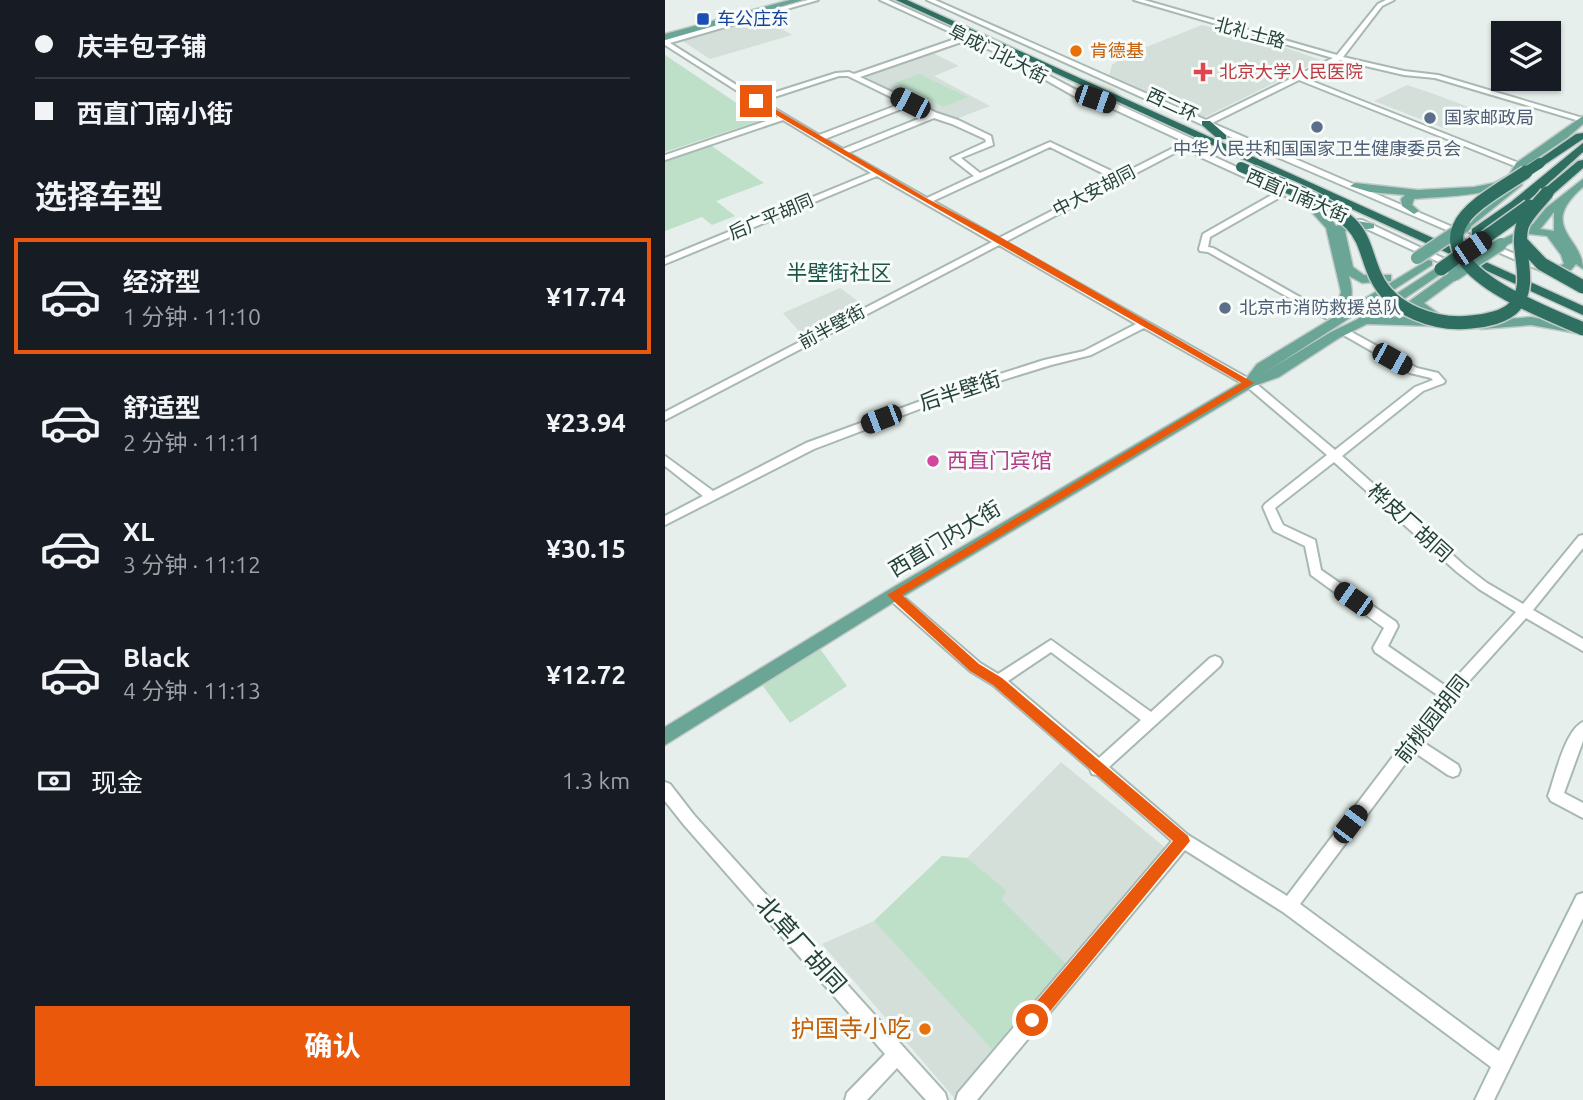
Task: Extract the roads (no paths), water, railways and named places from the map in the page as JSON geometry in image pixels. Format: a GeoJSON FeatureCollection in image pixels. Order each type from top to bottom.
{"type":"FeatureCollection","features":[{"type":"Feature","properties":{"kind":"highway","name":"西二环"},"geometry":{"type":"LineString","coordinates":[[900,0],[1583,311]]}},
{"type":"Feature","properties":{"kind":"highway","name":"西二环"},"geometry":{"type":"LineString","coordinates":[[913,0],[1583,298]]}},
{"type":"Feature","properties":{"kind":"highway"},"geometry":{"type":"LineString","coordinates":[[1000,32],[1035,54]]}},
{"type":"Feature","properties":{"kind":"highway"},"geometry":{"type":"LineString","coordinates":[[1077,94],[1093,95],[1139,108]]}},
{"type":"Feature","properties":{"kind":"highway"},"geometry":{"type":"LineString","coordinates":[[1206,123],[1221,137]]}},
{"type":"Feature","properties":{"kind":"highway"},"geometry":{"type":"LineString","coordinates":[[1581,125],[1474,209],[1459,225],[1455,237],[1459,255],[1483,279],[1581,330]]}},
{"type":"Feature","properties":{"kind":"highway"},"geometry":{"type":"LineString","coordinates":[[1177,127],[1193,142],[1347,220],[1362,238],[1375,276],[1386,293],[1406,308],[1434,318],[1480,321],[1512,309],[1523,289],[1521,232],[1524,221],[1547,193],[1583,162]]}},
{"type":"Feature","properties":{"kind":"highway"},"geometry":{"type":"LineString","coordinates":[[1429,263],[1506,211],[1583,146]]}},
{"type":"Feature","properties":{"kind":"highway"},"geometry":{"type":"LineString","coordinates":[[1429,263],[1547,193]]}},
{"type":"Feature","properties":{"kind":"highway"},"geometry":{"type":"LineString","coordinates":[[1522,243],[1542,264],[1583,286]]}},
{"type":"Feature","properties":{"kind":"main road"},"geometry":{"type":"LineString","coordinates":[[665,38],[780,0]]}},
{"type":"Feature","properties":{"kind":"main road"},"geometry":{"type":"LineString","coordinates":[[665,38],[799,0]]}},
{"type":"Feature","properties":{"kind":"main road"},"geometry":{"type":"LineString","coordinates":[[1355,186],[1393,192],[1486,190],[1511,179],[1519,172],[1520,165],[1581,125]]}},
{"type":"Feature","properties":{"kind":"main road"},"geometry":{"type":"LineString","coordinates":[[1310,337],[1327,316],[1387,278],[1429,263],[1465,226],[1521,179],[1523,174],[1520,165]]}},
{"type":"Feature","properties":{"kind":"main road"},"geometry":{"type":"LineString","coordinates":[[1391,319],[1501,244],[1529,231],[1583,182]]}},
{"type":"Feature","properties":{"kind":"main road"},"geometry":{"type":"LineString","coordinates":[[1414,211],[1406,202],[1410,196],[1416,195],[1473,196],[1492,206]]}},
{"type":"Feature","properties":{"kind":"main road"},"geometry":{"type":"LineString","coordinates":[[1568,196],[1557,215],[1558,229],[1583,266]]}},
{"type":"Feature","properties":{"kind":"main road"},"geometry":{"type":"LineString","coordinates":[[1311,205],[1325,217],[1332,228],[1346,290],[1343,306]]}},
{"type":"Feature","properties":{"kind":"main road"},"geometry":{"type":"LineString","coordinates":[[1370,226],[1354,223],[1339,229],[1348,270],[1362,279],[1387,278]]}},
{"type":"Feature","properties":{"kind":"main road"},"geometry":{"type":"LineString","coordinates":[[1529,231],[1550,233],[1568,256],[1568,268],[1556,271],[1544,268]]}},
{"type":"Feature","properties":{"kind":"main road","name":"西直门内大街"},"geometry":{"type":"LineString","coordinates":[[665,737],[893,595],[1249,383],[1273,374],[1364,321],[1429,263]]}},
{"type":"Feature","properties":{"kind":"main road","name":"西直门内大街"},"geometry":{"type":"LineString","coordinates":[[1249,383],[1262,367],[1336,324],[1429,263]]}},
{"type":"Feature","properties":{"kind":"main road"},"geometry":{"type":"LineString","coordinates":[[1419,299],[1417,304],[1420,308],[1434,317],[1468,323],[1498,320],[1517,314],[1521,309],[1511,298]]}},
{"type":"Feature","properties":{"kind":"main road"},"geometry":{"type":"LineString","coordinates":[[1364,321],[1391,319],[1470,325],[1531,321],[1581,330]]}},
{"type":"Feature","properties":{"kind":"street"},"geometry":{"type":"LineString","coordinates":[[665,38],[815,0]]}},
{"type":"Feature","properties":{"kind":"street","name":"阜成门北大街"},"geometry":{"type":"LineString","coordinates":[[883,0],[1045,74],[1055,83],[1077,94],[1112,105],[1193,142]]}},
{"type":"Feature","properties":{"kind":"street","name":"阜成门北大街"},"geometry":{"type":"LineString","coordinates":[[930,0],[1206,123],[1340,179]]}},
{"type":"Feature","properties":{"kind":"street","name":"北礼士路"},"geometry":{"type":"LineString","coordinates":[[1137,0],[1339,58],[1404,73],[1436,76],[1581,125]]}},
{"type":"Feature","properties":{"kind":"street"},"geometry":{"type":"LineString","coordinates":[[1206,123],[1339,58],[1380,5],[1391,0]]}},
{"type":"Feature","properties":{"kind":"street"},"geometry":{"type":"LineString","coordinates":[[855,76],[968,37]]}},
{"type":"Feature","properties":{"kind":"street","name":"桦皮厂胡同"},"geometry":{"type":"LineString","coordinates":[[665,38],[756,101],[877,173],[1249,383],[1334,454],[1461,569],[1483,586],[1583,646]]}},
{"type":"Feature","properties":{"kind":"street"},"geometry":{"type":"LineString","coordinates":[[756,101],[838,74],[855,76],[988,138],[990,143],[955,158],[979,176]]}},
{"type":"Feature","properties":{"kind":"street"},"geometry":{"type":"LineString","coordinates":[[1299,78],[1520,165]]}},
{"type":"Feature","properties":{"kind":"street"},"geometry":{"type":"LineString","coordinates":[[819,138],[910,103]]}},
{"type":"Feature","properties":{"kind":"street"},"geometry":{"type":"LineString","coordinates":[[843,152],[934,115]]}},
{"type":"Feature","properties":{"kind":"street"},"geometry":{"type":"LineString","coordinates":[[665,158],[785,117]]}},
{"type":"Feature","properties":{"kind":"street","name":"中大安胡同"},"geometry":{"type":"LineString","coordinates":[[999,240],[1193,142]]}},
{"type":"Feature","properties":{"kind":"street","name":"西直门南大街"},"geometry":{"type":"LineString","coordinates":[[1193,142],[1192,148],[1201,154],[1311,205],[1370,226]]}},
{"type":"Feature","properties":{"kind":"street"},"geometry":{"type":"LineString","coordinates":[[926,201],[1050,144],[1119,178]]}},
{"type":"Feature","properties":{"kind":"street","name":"后广平胡同"},"geometry":{"type":"LineString","coordinates":[[665,261],[877,173]]}},
{"type":"Feature","properties":{"kind":"street","name":"西直门南大街"},"geometry":{"type":"LineString","coordinates":[[1340,179],[1583,286]]}},
{"type":"Feature","properties":{"kind":"street"},"geometry":{"type":"LineString","coordinates":[[1284,192],[1206,236],[1203,249],[1210,250],[1327,316]]}},
{"type":"Feature","properties":{"kind":"street"},"geometry":{"type":"LineString","coordinates":[[1370,226],[1467,272],[1511,298],[1581,330]]}},
{"type":"Feature","properties":{"kind":"street","name":"前半壁街"},"geometry":{"type":"LineString","coordinates":[[665,415],[999,240]]}},
{"type":"Feature","properties":{"kind":"street","name":"后半壁街"},"geometry":{"type":"LineString","coordinates":[[665,521],[810,446],[952,392],[1048,362],[1087,354],[1143,324]]}},
{"type":"Feature","properties":{"kind":"street"},"geometry":{"type":"LineString","coordinates":[[1343,331],[1413,371],[1434,374],[1440,381],[1419,389],[1269,507],[1278,528],[1311,543],[1315,572],[1391,626],[1380,648],[1448,695]]}},
{"type":"Feature","properties":{"kind":"street"},"geometry":{"type":"LineString","coordinates":[[665,460],[712,497]]}},
{"type":"Feature","properties":{"kind":"street","name":"前桃园胡同"},"geometry":{"type":"LineString","coordinates":[[1289,906],[1448,695],[1526,610],[1583,539]]}},
{"type":"Feature","properties":{"kind":"street"},"geometry":{"type":"LineString","coordinates":[[893,595],[975,667],[998,681],[1183,841],[1289,906],[1500,1063]]}},
{"type":"Feature","properties":{"kind":"street"},"geometry":{"type":"LineString","coordinates":[[998,681],[1051,645],[1150,719]]}},
{"type":"Feature","properties":{"kind":"street"},"geometry":{"type":"LineString","coordinates":[[1097,769],[1215,662]]}},
{"type":"Feature","properties":{"kind":"street"},"geometry":{"type":"LineString","coordinates":[[1583,728],[1573,744],[1556,796],[1583,811]]}},
{"type":"Feature","properties":{"kind":"street"},"geometry":{"type":"LineString","coordinates":[[1412,743],[1453,770]]}},
{"type":"Feature","properties":{"kind":"street","name":"北草厂胡同"},"geometry":{"type":"LineString","coordinates":[[665,789],[689,820],[939,1100]]}},
{"type":"Feature","properties":{"kind":"street"},"geometry":{"type":"LineString","coordinates":[[965,1100],[1183,841]]}},
{"type":"Feature","properties":{"kind":"street"},"geometry":{"type":"LineString","coordinates":[[1484,1100],[1500,1063],[1583,901]]}},
{"type":"Feature","properties":{"kind":"street"},"geometry":{"type":"LineString","coordinates":[[854,1100],[898,1054]]}},
{"type":"Feature","properties":{"kind":"place","name":"车公庄东"},"geometry":{"type":"Point","coordinates":[703,19]}},
{"type":"Feature","properties":{"kind":"place","name":"肯德基"},"geometry":{"type":"Point","coordinates":[1076,51]}},
{"type":"Feature","properties":{"kind":"place","name":"北京大学人民医院"},"geometry":{"type":"Point","coordinates":[1203,72]}},
{"type":"Feature","properties":{"kind":"place","name":"国家邮政局"},"geometry":{"type":"Point","coordinates":[1430,118]}},
{"type":"Feature","properties":{"kind":"place","name":"中华人民共和国国家卫生健康委员会"},"geometry":{"type":"Point","coordinates":[1317,127]}},
{"type":"Feature","properties":{"kind":"place","name":"北京市消防救援总队"},"geometry":{"type":"Point","coordinates":[1225,308]}},
{"type":"Feature","properties":{"kind":"place","name":"西直门宾馆"},"geometry":{"type":"Point","coordinates":[933,461]}},
{"type":"Feature","properties":{"kind":"place","name":"护国寺小吃"},"geometry":{"type":"Point","coordinates":[925,1029]}},
{"type":"Feature","properties":{"kind":"district","name":"半壁街社区"},"geometry":{"type":"Point","coordinates":[839,273]}}]}
